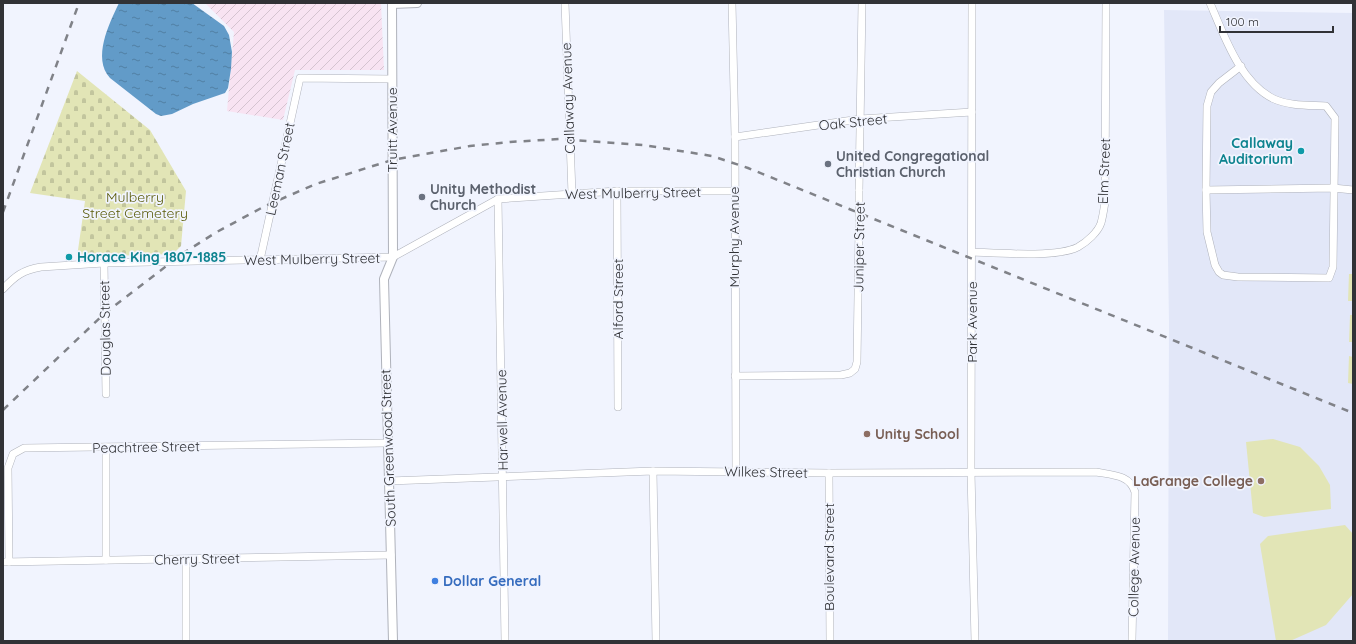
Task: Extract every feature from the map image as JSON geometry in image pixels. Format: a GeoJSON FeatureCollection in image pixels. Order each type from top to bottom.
{"type":"FeatureCollection","features":[{"type":"Feature","properties":{"kind":"street"},"geometry":{"type":"LineString","coordinates":[[392,3],[417,3]]}},
{"type":"Feature","properties":{"kind":"street","name":"Truitt Avenue"},"geometry":{"type":"LineString","coordinates":[[392,3],[392,257]]}},
{"type":"Feature","properties":{"kind":"street","name":"Callaway Avenue"},"geometry":{"type":"LineString","coordinates":[[565,3],[572,194]]}},
{"type":"Feature","properties":{"kind":"street","name":"Murphy Avenue"},"geometry":{"type":"LineString","coordinates":[[732,3],[735,137],[736,472]]}},
{"type":"Feature","properties":{"kind":"street","name":"Juniper Street"},"geometry":{"type":"LineString","coordinates":[[735,376],[832,376],[850,373],[855,369],[857,362],[862,3]]}},
{"type":"Feature","properties":{"kind":"street","name":"Park Avenue"},"geometry":{"type":"LineString","coordinates":[[972,3],[972,472],[975,641]]}},
{"type":"Feature","properties":{"kind":"street","name":"Elm Street"},"geometry":{"type":"LineString","coordinates":[[972,252],[1035,254],[1063,251],[1078,247],[1092,236],[1101,224],[1105,202],[1106,3]]}},
{"type":"Feature","properties":{"kind":"street"},"geometry":{"type":"LineString","coordinates":[[1210,3],[1231,51],[1241,66],[1246,75],[1259,89],[1274,99],[1290,103],[1326,106],[1335,118],[1333,267],[1329,278],[1238,277],[1223,275],[1219,272],[1210,248],[1207,232],[1207,106],[1211,92],[1219,83],[1241,66]]}},
{"type":"Feature","properties":{"kind":"street","name":"Leeman Street"},"geometry":{"type":"LineString","coordinates":[[260,260],[300,78],[392,79]]}},
{"type":"Feature","properties":{"kind":"street","name":"Oak Street"},"geometry":{"type":"LineString","coordinates":[[735,137],[860,119],[972,112]]}},
{"type":"Feature","properties":{"kind":"street"},"geometry":{"type":"LineString","coordinates":[[1206,190],[1333,188],[1353,190]]}},
{"type":"Feature","properties":{"kind":"street","name":"West Mulberry Street"},"geometry":{"type":"LineString","coordinates":[[3,289],[12,279],[30,269],[41,267],[104,263],[392,257],[498,199],[617,191],[734,191]]}},
{"type":"Feature","properties":{"kind":"street","name":"Alford Street"},"geometry":{"type":"LineString","coordinates":[[617,191],[618,407]]}},
{"type":"Feature","properties":{"kind":"street","name":"Harwell Avenue"},"geometry":{"type":"LineString","coordinates":[[498,199],[505,641]]}},
{"type":"Feature","properties":{"kind":"street","name":"South Greenwood Street"},"geometry":{"type":"LineString","coordinates":[[392,257],[384,279],[393,641]]}},
{"type":"Feature","properties":{"kind":"street","name":"Douglas Street"},"geometry":{"type":"LineString","coordinates":[[104,263],[106,394]]}},
{"type":"Feature","properties":{"kind":"street","name":"Peachtree Street"},"geometry":{"type":"LineString","coordinates":[[6,562],[8,468],[13,454],[24,448],[388,443]]}},
{"type":"Feature","properties":{"kind":"street"},"geometry":{"type":"LineString","coordinates":[[106,448],[106,560]]}},
{"type":"Feature","properties":{"kind":"street"},"geometry":{"type":"LineString","coordinates":[[653,472],[656,641]]}},
{"type":"Feature","properties":{"kind":"street","name":"Wilkes Street"},"geometry":{"type":"LineString","coordinates":[[389,481],[653,472],[1096,472],[1128,480],[1133,485],[1135,492]]}},
{"type":"Feature","properties":{"kind":"street","name":"Boulevard Street"},"geometry":{"type":"LineString","coordinates":[[829,473],[830,641]]}},
{"type":"Feature","properties":{"kind":"street","name":"College Avenue"},"geometry":{"type":"LineString","coordinates":[[1132,641],[1135,492]]}},
{"type":"Feature","properties":{"kind":"street","name":"Cherry Street"},"geometry":{"type":"LineString","coordinates":[[6,562],[391,555]]}},
{"type":"Feature","properties":{"kind":"street"},"geometry":{"type":"LineString","coordinates":[[186,559],[186,641]]}},
{"type":"Feature","properties":{"kind":"shaded area"},"geometry":{"type":"Polygon","coordinates":[[[205,3],[381,3],[384,70],[295,70],[283,120],[227,111],[234,32],[205,3]]]}},
{"type":"Feature","properties":{"kind":"shaded area","name":"LaGrange College"},"geometry":{"type":"Polygon","coordinates":[[[1164,10],[1353,13],[1353,641],[1168,641],[1169,322],[1164,10]]]}},
{"type":"Feature","properties":{"kind":"green space","name":"Mulberry Street Cemetery"},"geometry":{"type":"Polygon","coordinates":[[[77,71],[150,130],[186,191],[181,246],[173,254],[77,257],[85,201],[30,193],[77,71]]]}},
{"type":"Feature","properties":{"kind":"green space"},"geometry":{"type":"Polygon","coordinates":[[[1349,274],[1353,274],[1353,301],[1348,301],[1349,274]]]}},
{"type":"Feature","properties":{"kind":"green space"},"geometry":{"type":"Polygon","coordinates":[[[1350,315],[1353,315],[1353,342],[1349,342],[1350,315]]]}},
{"type":"Feature","properties":{"kind":"green space"},"geometry":{"type":"Polygon","coordinates":[[[1349,356],[1353,357],[1353,384],[1348,383],[1349,356]]]}},
{"type":"Feature","properties":{"kind":"green space"},"geometry":{"type":"Polygon","coordinates":[[[1273,439],[1300,447],[1319,466],[1330,485],[1331,509],[1264,517],[1253,513],[1246,442],[1273,439]]]}},
{"type":"Feature","properties":{"kind":"green space"},"geometry":{"type":"Polygon","coordinates":[[[1345,525],[1353,534],[1353,594],[1326,625],[1290,641],[1276,641],[1260,544],[1268,536],[1345,525]]]}},
{"type":"Feature","properties":{"kind":"water"},"geometry":{"type":"Polygon","coordinates":[[[119,3],[192,3],[224,26],[229,35],[232,52],[228,88],[225,93],[193,104],[172,114],[161,116],[156,114],[110,78],[102,61],[102,51],[107,31],[119,3]]]}},
{"type":"Feature","properties":{"kind":"railway"},"geometry":{"type":"LineString","coordinates":[[3,212],[79,3]]}},
{"type":"Feature","properties":{"kind":"railway"},"geometry":{"type":"LineString","coordinates":[[3,410],[105,313],[182,254],[215,233],[265,206],[316,184],[392,160],[470,146],[560,139],[643,145],[712,156],[748,168],[1353,413]]}},
{"type":"Feature","properties":{"kind":"place","name":"Callaway Auditorium"},"geometry":{"type":"Point","coordinates":[1301,151]}},
{"type":"Feature","properties":{"kind":"place","name":"United Congregational Christian Church"},"geometry":{"type":"Point","coordinates":[828,164]}},
{"type":"Feature","properties":{"kind":"place","name":"Unity Methodist Church"},"geometry":{"type":"Point","coordinates":[422,197]}},
{"type":"Feature","properties":{"kind":"place","name":"Horace King 1807-1885"},"geometry":{"type":"Point","coordinates":[69,257]}},
{"type":"Feature","properties":{"kind":"place","name":"Unity School"},"geometry":{"type":"Point","coordinates":[867,434]}},
{"type":"Feature","properties":{"kind":"place","name":"LaGrange College"},"geometry":{"type":"Point","coordinates":[1261,481]}},
{"type":"Feature","properties":{"kind":"place","name":"Dollar General"},"geometry":{"type":"Point","coordinates":[435,581]}}]}
